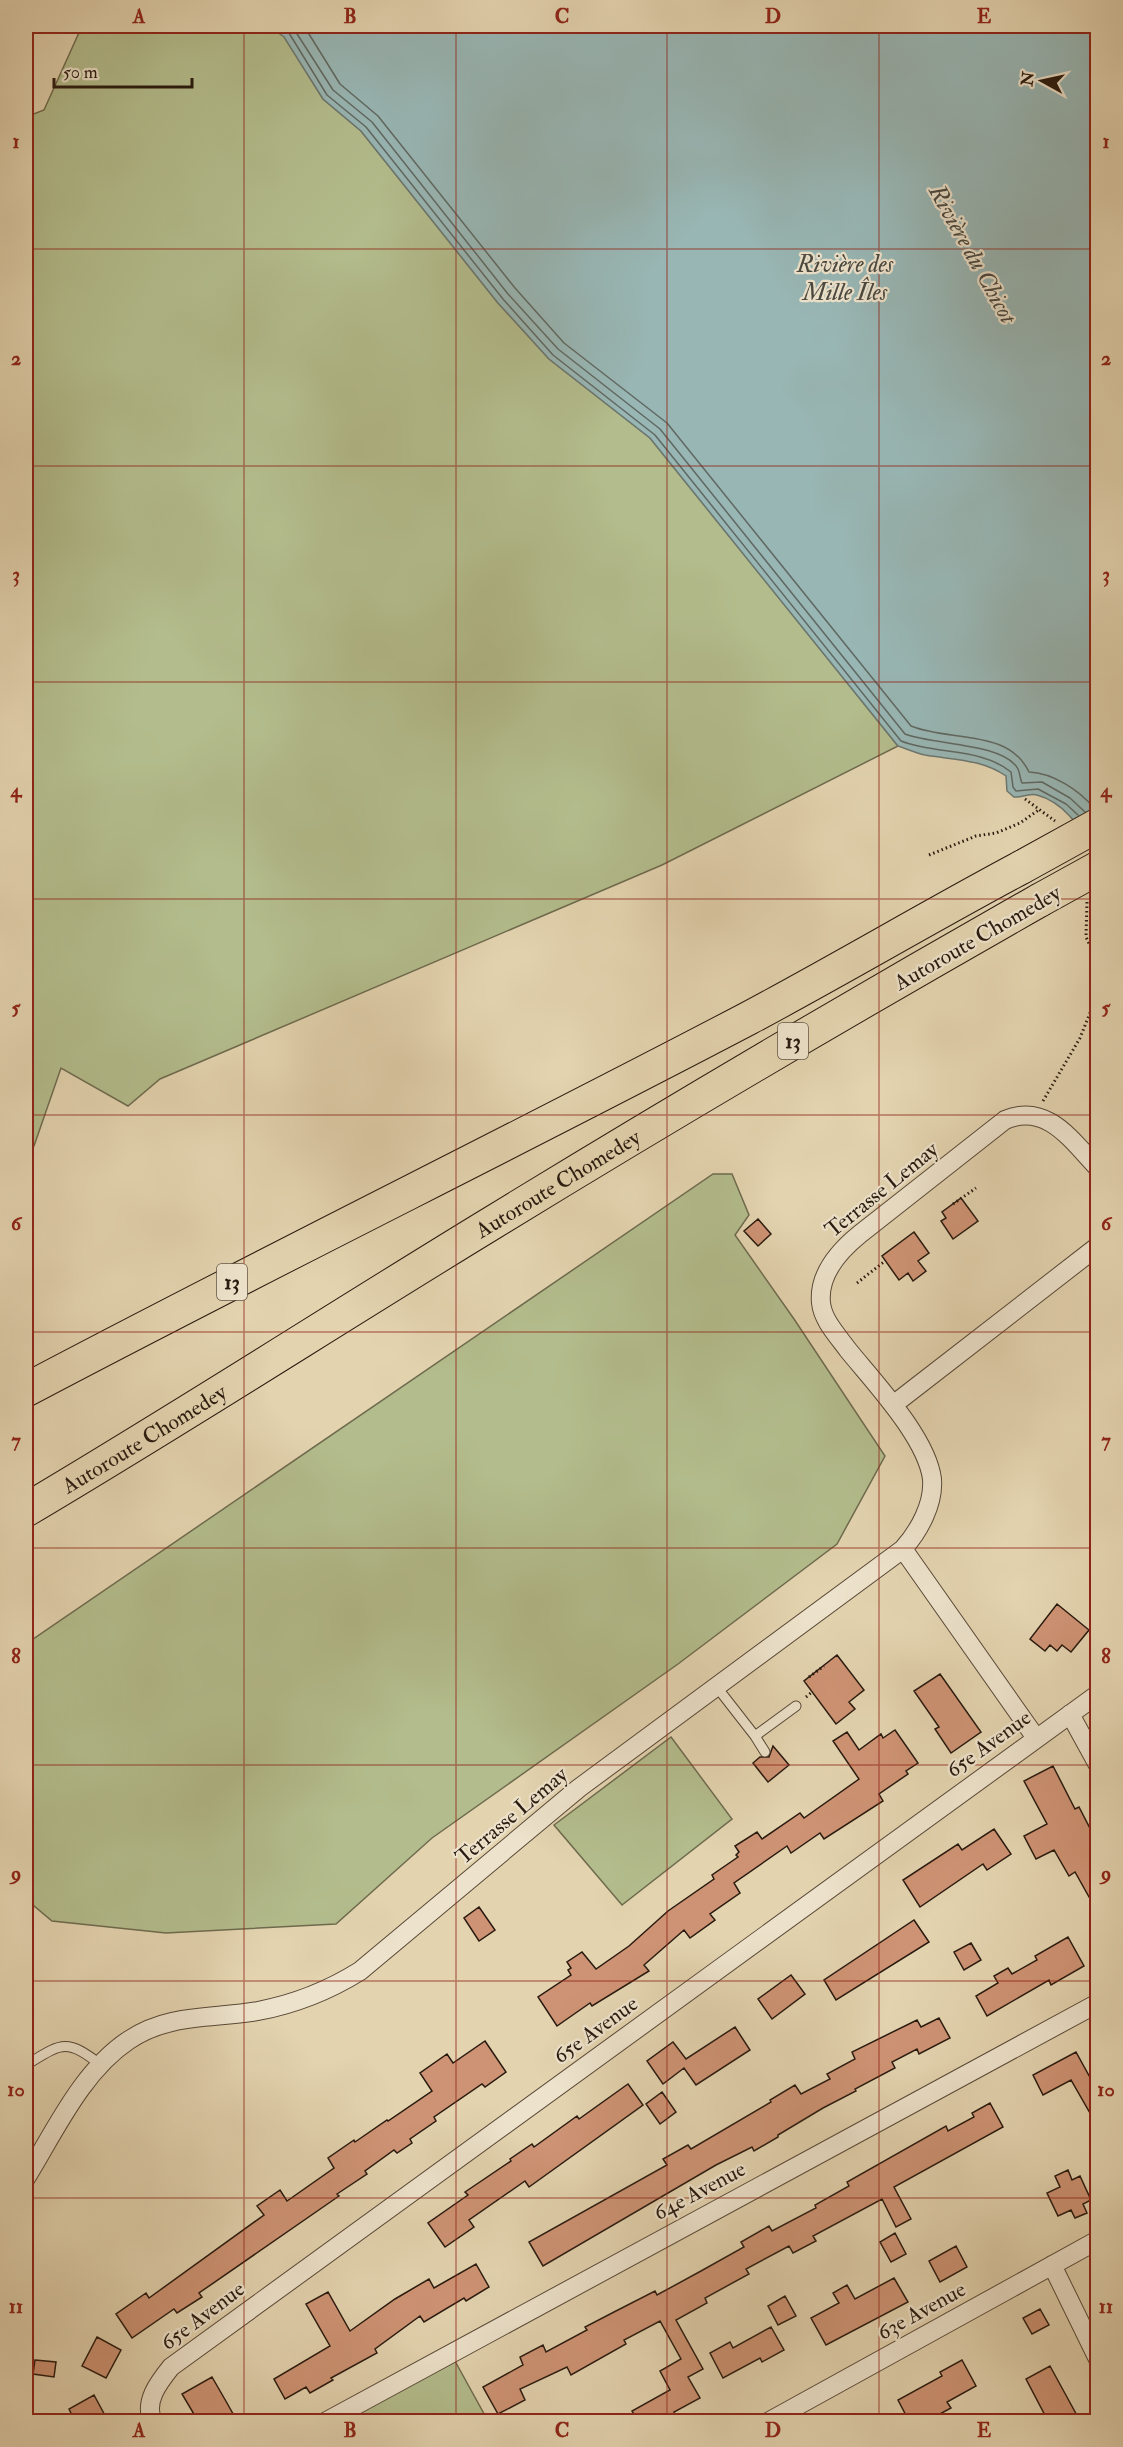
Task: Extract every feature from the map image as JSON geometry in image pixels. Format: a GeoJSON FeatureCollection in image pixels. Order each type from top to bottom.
{"type":"FeatureCollection","features":[{"type":"Feature","properties":{"kind":"highway","name":"Autoroute Chomedey"},"geometry":{"type":"LineString","coordinates":[[26,1390],[753,1016],[1098,825]]}},
{"type":"Feature","properties":{"kind":"highway","name":"Autoroute Chomedey"},"geometry":{"type":"LineString","coordinates":[[26,1510],[674,1112],[802,1036],[1098,868]]}},
{"type":"Feature","properties":{"kind":"street","name":"Terrasse Lemay"},"geometry":{"type":"LineString","coordinates":[[26,2178],[66,2113],[101,2065],[128,2040],[162,2023],[282,2006],[340,1983],[385,1952],[579,1788],[903,1549],[914,1536],[931,1497],[930,1468],[919,1444],[893,1405],[837,1335],[824,1312],[821,1302],[826,1275],[839,1252],[1005,1120],[1017,1115],[1030,1114],[1053,1124],[1098,1168]]}},
{"type":"Feature","properties":{"kind":"street"},"geometry":{"type":"LineString","coordinates":[[893,1405],[1098,1246]]}},
{"type":"Feature","properties":{"kind":"street"},"geometry":{"type":"LineString","coordinates":[[903,1549],[1036,1738]]}},
{"type":"Feature","properties":{"kind":"street","name":"65e Avenue"},"geometry":{"type":"LineString","coordinates":[[153,2421],[150,2415],[153,2390],[171,2367],[1098,1694]]}},
{"type":"Feature","properties":{"kind":"street"},"geometry":{"type":"LineString","coordinates":[[1070,1714],[1098,1765]]}},
{"type":"Feature","properties":{"kind":"street","name":"64e Avenue"},"geometry":{"type":"LineString","coordinates":[[325,2421],[1098,2003]]}},
{"type":"Feature","properties":{"kind":"street","name":"63e Avenue"},"geometry":{"type":"LineString","coordinates":[[768,2421],[1098,2241]]}},
{"type":"Feature","properties":{"kind":"street"},"geometry":{"type":"LineString","coordinates":[[1052,2265],[1098,2359]]}},
{"type":"Feature","properties":{"kind":"lane"},"geometry":{"type":"LineString","coordinates":[[716,1686],[765,1752]]}},
{"type":"Feature","properties":{"kind":"lane"},"geometry":{"type":"LineString","coordinates":[[755,1736],[796,1706]]}},
{"type":"Feature","properties":{"kind":"lane"},"geometry":{"type":"LineString","coordinates":[[26,2065],[59,2046],[77,2049],[101,2065]]}},
{"type":"Feature","properties":{"kind":"path"},"geometry":{"type":"LineString","coordinates":[[929,855],[976,836],[996,833],[1014,826],[1040,809]]}},
{"type":"Feature","properties":{"kind":"path"},"geometry":{"type":"LineString","coordinates":[[1043,1102],[1080,1038],[1098,993]]}},
{"type":"Feature","properties":{"kind":"path"},"geometry":{"type":"LineString","coordinates":[[953,1204],[976,1188]]}},
{"type":"Feature","properties":{"kind":"path"},"geometry":{"type":"LineString","coordinates":[[857,1283],[885,1261]]}},
{"type":"Feature","properties":{"kind":"path"},"geometry":{"type":"LineString","coordinates":[[809,1677],[824,1666]]}},
{"type":"Feature","properties":{"kind":"green space"},"geometry":{"type":"Polygon","coordinates":[[[82,26],[269,26],[284,36],[323,99],[361,131],[498,303],[549,359],[650,438],[898,746],[662,865],[160,1079],[128,1106],[61,1068],[34,1146],[26,1151],[26,117],[44,110],[82,26]]]}},
{"type":"Feature","properties":{"kind":"green space"},"geometry":{"type":"Polygon","coordinates":[[[713,1174],[732,1174],[749,1215],[735,1235],[885,1456],[837,1544],[678,1664],[432,1838],[336,1924],[166,1933],[52,1921],[33,1905],[26,1879],[26,1644],[713,1174]]]}},
{"type":"Feature","properties":{"kind":"green space"},"geometry":{"type":"Polygon","coordinates":[[[671,1737],[732,1819],[622,1905],[554,1825],[671,1737]]]}},
{"type":"Feature","properties":{"kind":"green space"},"geometry":{"type":"Polygon","coordinates":[[[450,2352],[488,2421],[348,2421],[343,2412],[450,2352]]]}},
{"type":"Feature","properties":{"kind":"water","name":"Rivière des Mille Îles"},"geometry":{"type":"Polygon","coordinates":[[[269,26],[1097,26],[1097,855],[1065,811],[1048,799],[1037,795],[1014,797],[1007,791],[1006,776],[997,770],[977,763],[925,755],[898,746],[650,438],[549,359],[498,303],[361,131],[323,99],[284,37],[269,26]]]}},
{"type":"Feature","properties":{"kind":"building"},"geometry":{"type":"Polygon","coordinates":[[[961,1198],[978,1221],[953,1239],[941,1221],[946,1218],[942,1212],[961,1198]]]}},
{"type":"Feature","properties":{"kind":"building"},"geometry":{"type":"Polygon","coordinates":[[[758,1219],[771,1234],[758,1246],[744,1231],[758,1219]]]}},
{"type":"Feature","properties":{"kind":"building"},"geometry":{"type":"Polygon","coordinates":[[[914,1232],[929,1253],[918,1261],[926,1271],[913,1281],[908,1273],[899,1280],[882,1256],[914,1232]]]}},
{"type":"Feature","properties":{"kind":"building"},"geometry":{"type":"Polygon","coordinates":[[[1057,1604],[1089,1630],[1071,1652],[1062,1645],[1057,1651],[1050,1645],[1045,1651],[1030,1639],[1057,1604]]]}},
{"type":"Feature","properties":{"kind":"building"},"geometry":{"type":"Polygon","coordinates":[[[837,1655],[864,1690],[849,1702],[855,1709],[836,1724],[804,1681],[837,1655]]]}},
{"type":"Feature","properties":{"kind":"building"},"geometry":{"type":"Polygon","coordinates":[[[940,1674],[981,1732],[951,1753],[935,1729],[939,1727],[914,1691],[940,1674]]]}},
{"type":"Feature","properties":{"kind":"building"},"geometry":{"type":"Polygon","coordinates":[[[895,1730],[918,1763],[906,1771],[908,1774],[879,1794],[883,1801],[824,1839],[820,1833],[791,1853],[787,1846],[734,1883],[740,1893],[710,1914],[715,1920],[690,1938],[684,1930],[644,1965],[649,1971],[592,2006],[590,2003],[557,2026],[538,1997],[571,1975],[568,1970],[571,1968],[567,1962],[582,1952],[596,1969],[629,1946],[668,1911],[714,1879],[712,1875],[738,1857],[736,1855],[739,1852],[735,1846],[757,1832],[762,1839],[800,1813],[804,1818],[859,1779],[833,1741],[847,1732],[859,1750],[881,1734],[883,1738],[895,1730]]]}},
{"type":"Feature","properties":{"kind":"building"},"geometry":{"type":"Polygon","coordinates":[[[773,1746],[789,1765],[768,1782],[753,1763],[760,1757],[769,1757],[773,1746]]]}},
{"type":"Feature","properties":{"kind":"building"},"geometry":{"type":"Polygon","coordinates":[[[1053,1766],[1075,1809],[1079,1807],[1098,1844],[1098,1913],[1075,1872],[1069,1876],[1054,1850],[1036,1859],[1024,1836],[1047,1824],[1024,1781],[1053,1766]]]}},
{"type":"Feature","properties":{"kind":"building"},"geometry":{"type":"Polygon","coordinates":[[[994,1829],[1011,1854],[987,1870],[983,1864],[920,1907],[903,1880],[958,1844],[962,1850],[994,1829]]]}},
{"type":"Feature","properties":{"kind":"building"},"geometry":{"type":"Polygon","coordinates":[[[479,1907],[495,1930],[479,1941],[464,1918],[479,1907]]]}},
{"type":"Feature","properties":{"kind":"building"},"geometry":{"type":"Polygon","coordinates":[[[914,1920],[929,1942],[836,2000],[824,1980],[914,1920]]]}},
{"type":"Feature","properties":{"kind":"building"},"geometry":{"type":"Polygon","coordinates":[[[1068,1937],[1084,1966],[1051,1985],[1049,1980],[987,2016],[976,1996],[998,1983],[994,1976],[1008,1968],[1012,1974],[1037,1960],[1035,1956],[1068,1937]]]}},
{"type":"Feature","properties":{"kind":"building"},"geometry":{"type":"Polygon","coordinates":[[[971,1943],[981,1960],[964,1970],[954,1952],[971,1943]]]}},
{"type":"Feature","properties":{"kind":"building"},"geometry":{"type":"Polygon","coordinates":[[[791,1975],[805,1994],[772,2019],[758,1999],[791,1975]]]}},
{"type":"Feature","properties":{"kind":"building"},"geometry":{"type":"Polygon","coordinates":[[[939,2018],[950,2038],[919,2054],[917,2049],[892,2062],[895,2068],[855,2089],[856,2091],[823,2108],[778,2137],[754,2151],[752,2147],[716,2165],[543,2266],[529,2242],[667,2165],[663,2159],[688,2145],[691,2149],[771,2102],[770,2100],[795,2085],[801,2094],[830,2079],[827,2074],[855,2059],[852,2052],[917,2020],[921,2027],[939,2018]]]}},
{"type":"Feature","properties":{"kind":"building"},"geometry":{"type":"Polygon","coordinates":[[[735,2027],[750,2050],[696,2085],[684,2068],[663,2084],[647,2061],[673,2042],[686,2059],[735,2027]]]}},
{"type":"Feature","properties":{"kind":"building"},"geometry":{"type":"Polygon","coordinates":[[[485,2041],[506,2072],[485,2087],[482,2084],[434,2117],[436,2121],[410,2139],[412,2143],[397,2153],[394,2150],[365,2171],[367,2174],[337,2194],[339,2196],[199,2293],[202,2297],[177,2313],[174,2309],[132,2338],[116,2314],[146,2293],[149,2298],[264,2215],[257,2206],[280,2190],[287,2201],[334,2168],[328,2158],[432,2091],[420,2073],[447,2054],[453,2063],[485,2041]]]}},
{"type":"Feature","properties":{"kind":"building"},"geometry":{"type":"Polygon","coordinates":[[[1076,2052],[1098,2092],[1098,2127],[1071,2080],[1043,2095],[1033,2075],[1076,2052]]]}},
{"type":"Feature","properties":{"kind":"building"},"geometry":{"type":"Polygon","coordinates":[[[628,2084],[643,2105],[529,2187],[525,2181],[469,2220],[474,2227],[445,2247],[428,2223],[468,2195],[465,2192],[511,2161],[510,2159],[532,2144],[534,2147],[577,2116],[579,2119],[628,2084]]]}},
{"type":"Feature","properties":{"kind":"building"},"geometry":{"type":"Polygon","coordinates":[[[662,2092],[676,2112],[660,2124],[646,2104],[662,2092]]]}},
{"type":"Feature","properties":{"kind":"building"},"geometry":{"type":"Polygon","coordinates":[[[990,2103],[1003,2127],[894,2187],[911,2219],[896,2227],[882,2199],[813,2236],[816,2241],[793,2253],[789,2246],[746,2269],[749,2274],[705,2298],[707,2303],[676,2320],[703,2369],[688,2377],[700,2398],[674,2412],[679,2421],[638,2421],[632,2411],[670,2390],[660,2371],[681,2359],[660,2321],[624,2340],[626,2344],[571,2375],[567,2367],[520,2389],[525,2400],[498,2414],[483,2387],[523,2365],[520,2357],[543,2345],[546,2352],[587,2330],[585,2327],[614,2312],[655,2291],[657,2295],[744,2247],[741,2242],[769,2226],[772,2231],[816,2208],[815,2205],[849,2186],[847,2182],[946,2126],[948,2131],[974,2117],[972,2113],[990,2103]]]}},
{"type":"Feature","properties":{"kind":"building"},"geometry":{"type":"Polygon","coordinates":[[[1068,2170],[1072,2180],[1080,2176],[1091,2200],[1083,2204],[1087,2213],[1075,2218],[1071,2210],[1058,2216],[1047,2193],[1060,2187],[1055,2176],[1068,2170]]]}},
{"type":"Feature","properties":{"kind":"building"},"geometry":{"type":"Polygon","coordinates":[[[895,2233],[906,2254],[891,2262],[880,2242],[895,2233]]]}},
{"type":"Feature","properties":{"kind":"building"},"geometry":{"type":"Polygon","coordinates":[[[956,2246],[967,2267],[940,2282],[929,2261],[956,2246]]]}},
{"type":"Feature","properties":{"kind":"building"},"geometry":{"type":"Polygon","coordinates":[[[476,2264],[489,2287],[466,2301],[464,2298],[424,2322],[420,2316],[375,2349],[377,2353],[331,2378],[333,2380],[310,2393],[306,2387],[285,2399],[274,2379],[330,2346],[306,2304],[328,2292],[350,2331],[395,2299],[429,2279],[434,2288],[476,2264]]]}},
{"type":"Feature","properties":{"kind":"building"},"geometry":{"type":"Polygon","coordinates":[[[894,2278],[908,2302],[826,2345],[811,2318],[839,2303],[833,2293],[847,2285],[855,2299],[894,2278]]]}},
{"type":"Feature","properties":{"kind":"building"},"geometry":{"type":"Polygon","coordinates":[[[785,2296],[796,2316],[778,2325],[768,2306],[785,2296]]]}},
{"type":"Feature","properties":{"kind":"building"},"geometry":{"type":"Polygon","coordinates":[[[1040,2309],[1049,2325],[1032,2334],[1023,2318],[1040,2309]]]}},
{"type":"Feature","properties":{"kind":"building"},"geometry":{"type":"Polygon","coordinates":[[[771,2327],[784,2350],[762,2362],[760,2358],[723,2378],[710,2353],[730,2342],[733,2348],[771,2327]]]}},
{"type":"Feature","properties":{"kind":"building"},"geometry":{"type":"Polygon","coordinates":[[[97,2337],[121,2350],[106,2378],[82,2366],[97,2337]]]}},
{"type":"Feature","properties":{"kind":"building"},"geometry":{"type":"Polygon","coordinates":[[[35,2360],[56,2362],[54,2377],[33,2374],[35,2360]]]}},
{"type":"Feature","properties":{"kind":"building"},"geometry":{"type":"Polygon","coordinates":[[[962,2360],[976,2386],[947,2402],[951,2408],[927,2421],[909,2421],[898,2400],[942,2376],[940,2372],[962,2360]]]}},
{"type":"Feature","properties":{"kind":"building"},"geometry":{"type":"Polygon","coordinates":[[[1050,2366],[1080,2421],[1048,2421],[1026,2379],[1050,2366]]]}},
{"type":"Feature","properties":{"kind":"building"},"geometry":{"type":"Polygon","coordinates":[[[212,2377],[237,2421],[198,2421],[182,2394],[212,2377]]]}},
{"type":"Feature","properties":{"kind":"building"},"geometry":{"type":"Polygon","coordinates":[[[94,2395],[108,2421],[75,2421],[69,2409],[94,2395]]]}},
{"type":"Feature","properties":{"kind":"water label","name":"Rivière du Chicot"},"geometry":{"type":"Point","coordinates":[973,254]}}]}
